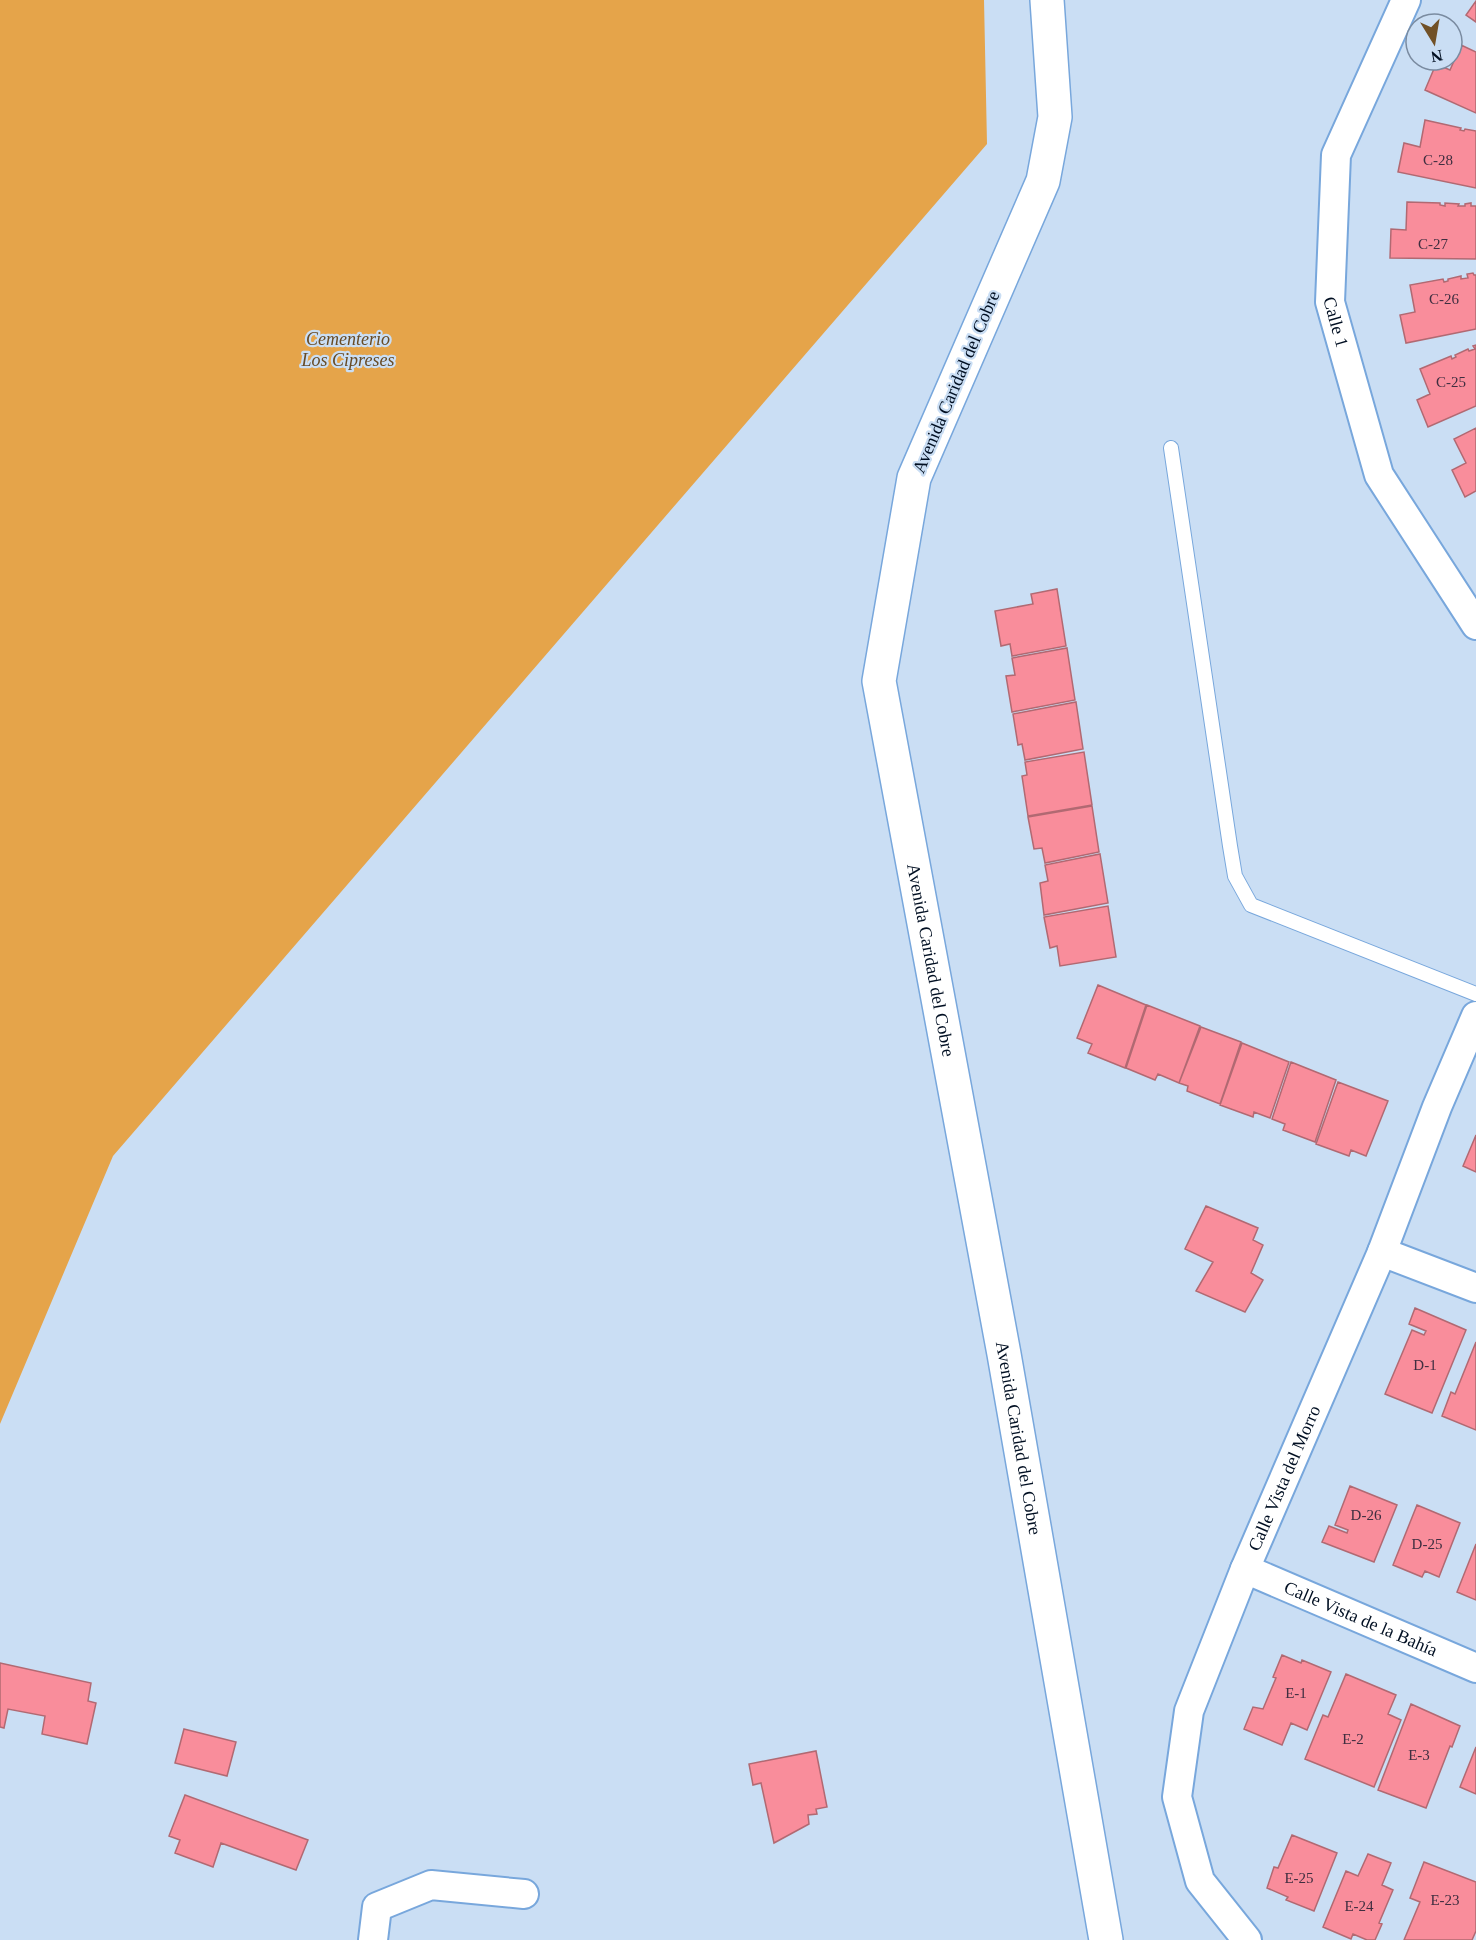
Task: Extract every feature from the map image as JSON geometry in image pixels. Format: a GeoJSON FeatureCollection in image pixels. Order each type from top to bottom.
{"type":"FeatureCollection","features":[{"type":"Feature","properties":{"kind":"street","name":"Avenida Caridad del Cobre"},"geometry":{"type":"LineString","coordinates":[[1047,0],[1055,117],[1043,181],[914,478],[879,681],[1002,1342],[1106,1940]]}},
{"type":"Feature","properties":{"kind":"street","name":"Calle 1"},"geometry":{"type":"LineString","coordinates":[[1406,0],[1336,155],[1330,302],[1379,475],[1476,625]]}},
{"type":"Feature","properties":{"kind":"street","name":"Calle Vista del Morro"},"geometry":{"type":"LineString","coordinates":[[1247,1940],[1200,1881],[1177,1797],[1189,1711],[1245,1569],[1382,1252],[1437,1107],[1476,1016]]}},
{"type":"Feature","properties":{"kind":"street"},"geometry":{"type":"LineString","coordinates":[[1382,1252],[1476,1287]]}},
{"type":"Feature","properties":{"kind":"street","name":"Calle Vista de la Bahía"},"geometry":{"type":"LineString","coordinates":[[1245,1569],[1476,1668]]}},
{"type":"Feature","properties":{"kind":"street"},"geometry":{"type":"LineString","coordinates":[[373,1940],[377,1907],[431,1885],[524,1894]]}},
{"type":"Feature","properties":{"kind":"lane"},"geometry":{"type":"LineString","coordinates":[[1171,448],[1235,876],[1251,905],[1476,994]]}},
{"type":"Feature","properties":{"kind":"green space","name":"Cementerio Los Cipreses"},"geometry":{"type":"Polygon","coordinates":[[[0,0],[984,0],[987,144],[113,1156],[0,1424],[0,0]]]}},
{"type":"Feature","properties":{"kind":"building"},"geometry":{"type":"Polygon","coordinates":[[[1476,1],[1476,22],[1466,15],[1476,1]]]}},
{"type":"Feature","properties":{"kind":"building"},"geometry":{"type":"Polygon","coordinates":[[[1464,46],[1476,52],[1476,113],[1425,90],[1433,72],[1464,72],[1464,46]]]}},
{"type":"Feature","properties":{"kind":"building"},"geometry":{"type":"Polygon","coordinates":[[[1425,120],[1461,128],[1460,130],[1464,131],[1465,129],[1476,131],[1476,188],[1398,172],[1404,143],[1420,147],[1425,120]]]}},
{"type":"Feature","properties":{"kind":"building"},"geometry":{"type":"Polygon","coordinates":[[[1407,202],[1440,203],[1445,206],[1445,203],[1465,206],[1471,203],[1471,206],[1476,206],[1476,259],[1390,258],[1391,229],[1406,230],[1407,202]]]}},
{"type":"Feature","properties":{"kind":"building"},"geometry":{"type":"Polygon","coordinates":[[[1467,274],[1476,275],[1476,329],[1406,343],[1400,315],[1415,312],[1410,285],[1443,279],[1444,282],[1461,276],[1461,279],[1468,278],[1467,274]]]}},
{"type":"Feature","properties":{"kind":"building"},"geometry":{"type":"Polygon","coordinates":[[[1476,345],[1476,406],[1428,427],[1417,400],[1430,394],[1420,369],[1451,356],[1452,359],[1456,357],[1455,355],[1468,349],[1469,351],[1475,349],[1473,346],[1476,345]]]}},
{"type":"Feature","properties":{"kind":"building"},"geometry":{"type":"Polygon","coordinates":[[[1476,428],[1476,491],[1465,497],[1452,470],[1466,463],[1454,439],[1476,428]]]}},
{"type":"Feature","properties":{"kind":"building"},"geometry":{"type":"Polygon","coordinates":[[[1057,589],[1066,646],[1012,656],[1010,644],[1001,646],[995,611],[1033,604],[1031,594],[1057,589]]]}},
{"type":"Feature","properties":{"kind":"building"},"geometry":{"type":"Polygon","coordinates":[[[1067,648],[1075,700],[1012,712],[1006,676],[1015,675],[1012,658],[1067,648]]]}},
{"type":"Feature","properties":{"kind":"building"},"geometry":{"type":"Polygon","coordinates":[[[1076,702],[1083,749],[1025,760],[1022,744],[1018,745],[1013,714],[1076,702]]]}},
{"type":"Feature","properties":{"kind":"building"},"geometry":{"type":"Polygon","coordinates":[[[1084,752],[1092,805],[1028,816],[1022,776],[1027,775],[1025,762],[1084,752]]]}},
{"type":"Feature","properties":{"kind":"building"},"geometry":{"type":"Polygon","coordinates":[[[1092,806],[1099,852],[1045,863],[1042,848],[1034,849],[1028,817],[1092,806]]]}},
{"type":"Feature","properties":{"kind":"building"},"geometry":{"type":"Polygon","coordinates":[[[1100,854],[1108,903],[1044,915],[1040,883],[1048,881],[1045,865],[1100,854]]]}},
{"type":"Feature","properties":{"kind":"building"},"geometry":{"type":"Polygon","coordinates":[[[1108,906],[1116,957],[1060,966],[1057,946],[1050,948],[1044,917],[1108,906]]]}},
{"type":"Feature","properties":{"kind":"building"},"geometry":{"type":"Polygon","coordinates":[[[1098,985],[1146,1005],[1125,1068],[1088,1053],[1092,1044],[1077,1038],[1098,985]]]}},
{"type":"Feature","properties":{"kind":"building"},"geometry":{"type":"Polygon","coordinates":[[[1147,1005],[1200,1026],[1179,1083],[1158,1074],[1155,1080],[1126,1068],[1147,1005]]]}},
{"type":"Feature","properties":{"kind":"building"},"geometry":{"type":"Polygon","coordinates":[[[1201,1027],[1241,1042],[1220,1104],[1187,1091],[1188,1086],[1179,1083],[1201,1027]]]}},
{"type":"Feature","properties":{"kind":"building"},"geometry":{"type":"Polygon","coordinates":[[[1242,1043],[1289,1062],[1270,1118],[1254,1112],[1253,1117],[1220,1105],[1242,1043]]]}},
{"type":"Feature","properties":{"kind":"building"},"geometry":{"type":"Polygon","coordinates":[[[1291,1062],[1336,1080],[1315,1142],[1283,1130],[1285,1124],[1272,1119],[1291,1062]]]}},
{"type":"Feature","properties":{"kind":"building"},"geometry":{"type":"Polygon","coordinates":[[[1338,1082],[1388,1101],[1366,1156],[1351,1150],[1349,1156],[1316,1144],[1338,1082]]]}},
{"type":"Feature","properties":{"kind":"building"},"geometry":{"type":"Polygon","coordinates":[[[1476,1135],[1476,1172],[1463,1166],[1476,1135]]]}},
{"type":"Feature","properties":{"kind":"building"},"geometry":{"type":"Polygon","coordinates":[[[1206,1206],[1258,1228],[1253,1240],[1263,1245],[1251,1273],[1263,1280],[1245,1312],[1196,1291],[1213,1262],[1185,1249],[1206,1206]]]}},
{"type":"Feature","properties":{"kind":"building"},"geometry":{"type":"Polygon","coordinates":[[[1415,1308],[1466,1330],[1432,1413],[1385,1394],[1412,1330],[1424,1335],[1426,1331],[1409,1324],[1415,1308]]]}},
{"type":"Feature","properties":{"kind":"building"},"geometry":{"type":"Polygon","coordinates":[[[1476,1342],[1476,1430],[1442,1416],[1451,1392],[1455,1394],[1476,1342]]]}},
{"type":"Feature","properties":{"kind":"building"},"geometry":{"type":"Polygon","coordinates":[[[1350,1486],[1397,1505],[1374,1562],[1322,1542],[1329,1526],[1347,1533],[1348,1530],[1335,1525],[1350,1486]]]}},
{"type":"Feature","properties":{"kind":"building"},"geometry":{"type":"Polygon","coordinates":[[[1417,1505],[1460,1523],[1439,1577],[1425,1571],[1422,1577],[1393,1565],[1417,1505]]]}},
{"type":"Feature","properties":{"kind":"building"},"geometry":{"type":"Polygon","coordinates":[[[1476,1544],[1476,1600],[1457,1592],[1476,1544]]]}},
{"type":"Feature","properties":{"kind":"building"},"geometry":{"type":"Polygon","coordinates":[[[1282,1655],[1301,1663],[1302,1660],[1331,1672],[1307,1730],[1291,1723],[1282,1745],[1244,1729],[1253,1707],[1263,1709],[1276,1678],[1273,1677],[1282,1655]]]}},
{"type":"Feature","properties":{"kind":"building"},"geometry":{"type":"Polygon","coordinates":[[[0,1663],[91,1683],[88,1701],[96,1703],[87,1744],[42,1734],[45,1716],[8,1709],[4,1728],[0,1727],[0,1663]]]}},
{"type":"Feature","properties":{"kind":"building"},"geometry":{"type":"Polygon","coordinates":[[[1346,1674],[1396,1695],[1388,1714],[1401,1720],[1374,1787],[1305,1759],[1323,1715],[1328,1717],[1346,1674]]]}},
{"type":"Feature","properties":{"kind":"building"},"geometry":{"type":"Polygon","coordinates":[[[1411,1704],[1460,1726],[1426,1808],[1378,1790],[1411,1704]]]}},
{"type":"Feature","properties":{"kind":"building"},"geometry":{"type":"Polygon","coordinates":[[[184,1729],[236,1742],[227,1776],[175,1763],[184,1729]]]}},
{"type":"Feature","properties":{"kind":"building"},"geometry":{"type":"Polygon","coordinates":[[[1476,1747],[1476,1794],[1460,1787],[1476,1747]]]}},
{"type":"Feature","properties":{"kind":"building"},"geometry":{"type":"Polygon","coordinates":[[[816,1751],[827,1807],[816,1809],[817,1814],[808,1815],[809,1824],[774,1843],[761,1783],[753,1785],[749,1764],[816,1751]]]}},
{"type":"Feature","properties":{"kind":"building"},"geometry":{"type":"Polygon","coordinates":[[[185,1795],[308,1840],[296,1870],[221,1843],[213,1867],[175,1853],[180,1840],[169,1836],[185,1795]]]}},
{"type":"Feature","properties":{"kind":"building"},"geometry":{"type":"Polygon","coordinates":[[[1292,1835],[1337,1853],[1314,1911],[1286,1900],[1288,1897],[1267,1888],[1274,1867],[1278,1868],[1292,1835]]]}},
{"type":"Feature","properties":{"kind":"building"},"geometry":{"type":"Polygon","coordinates":[[[1368,1854],[1391,1863],[1382,1885],[1393,1890],[1379,1923],[1382,1924],[1375,1940],[1367,1940],[1353,1934],[1351,1939],[1323,1927],[1346,1871],[1358,1876],[1368,1854]]]}},
{"type":"Feature","properties":{"kind":"building"},"geometry":{"type":"Polygon","coordinates":[[[1424,1862],[1476,1882],[1476,1931],[1472,1940],[1404,1940],[1420,1902],[1410,1898],[1424,1862]]]}}]}
